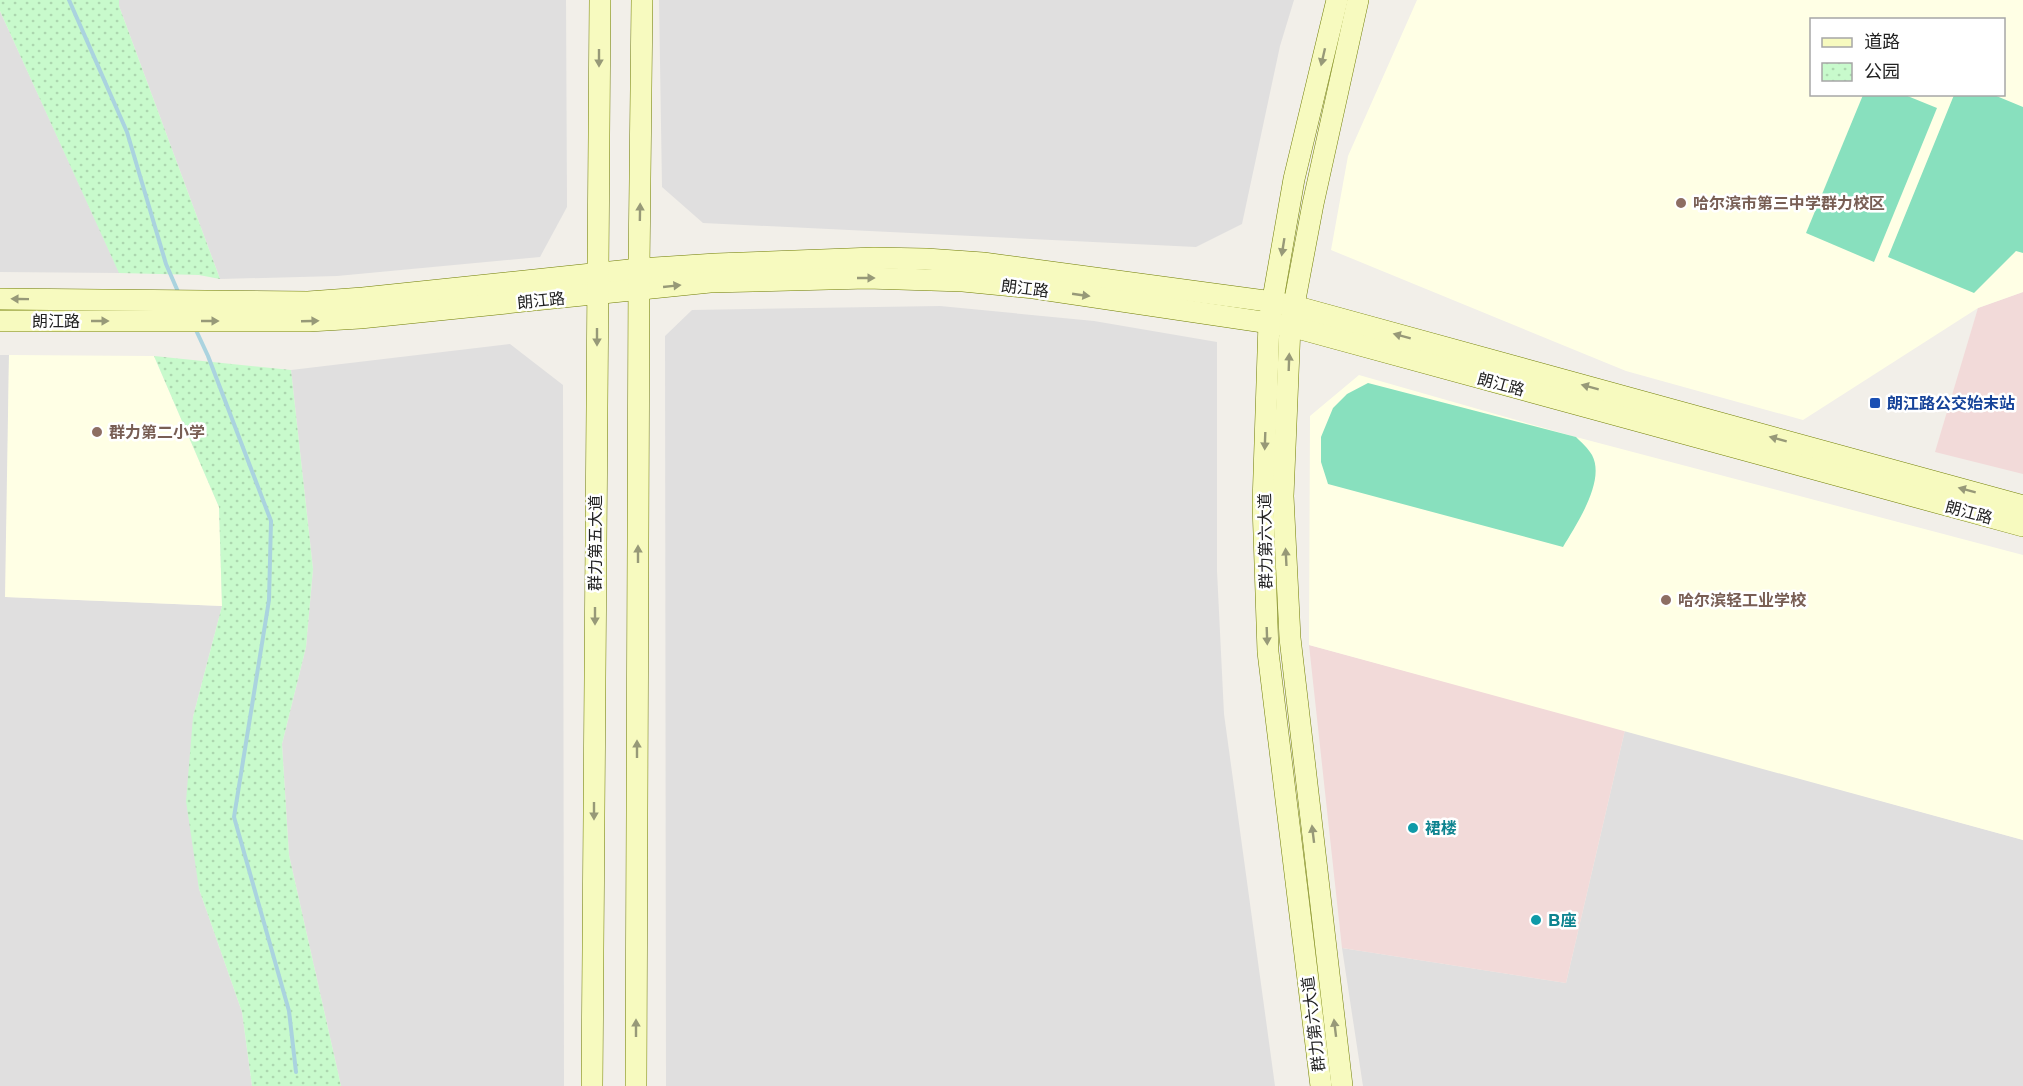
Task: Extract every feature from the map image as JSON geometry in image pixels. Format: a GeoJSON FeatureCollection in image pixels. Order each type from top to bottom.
{"type":"FeatureCollection","features":[{"type":"Feature","properties":{"kind":"main road","name":"群力第五大道"},"geometry":{"type":"LineString","coordinates":[[592,1086],[600,0]]}},
{"type":"Feature","properties":{"kind":"main road"},"geometry":{"type":"LineString","coordinates":[[636,1086],[642,0]]}},
{"type":"Feature","properties":{"kind":"main road","name":"群力第六大道"},"geometry":{"type":"LineString","coordinates":[[1321,1086],[1268,652],[1263,504],[1294,179],[1337,0]]}},
{"type":"Feature","properties":{"kind":"main road","name":"群力第六大道"},"geometry":{"type":"LineString","coordinates":[[1342,1086],[1290,638],[1283,496],[1282,314],[1313,204],[1358,0]]}},
{"type":"Feature","properties":{"kind":"main road","name":"朗江路"},"geometry":{"type":"LineString","coordinates":[[0,321],[166,311],[242,302],[308,302],[598,284],[789,260],[926,259],[1040,270],[1282,314],[2023,506]]}},
{"type":"Feature","properties":{"kind":"main road","name":"朗江路"},"geometry":{"type":"LineString","coordinates":[[0,299],[166,311],[252,321],[309,321],[360,318],[598,284]]}},
{"type":"Feature","properties":{"kind":"main road","name":"朗江路"},"geometry":{"type":"LineString","coordinates":[[1282,314],[2023,526]]}},
{"type":"Feature","properties":{"kind":"shaded area"},"geometry":{"type":"Polygon","coordinates":[[[119,0],[566,0],[567,207],[540,257],[337,276],[220,279],[119,6],[119,0]]]}},
{"type":"Feature","properties":{"kind":"shaded area"},"geometry":{"type":"Polygon","coordinates":[[[659,0],[1294,0],[1280,46],[1242,224],[1196,247],[703,223],[662,187],[659,0]]]}},
{"type":"Feature","properties":{"kind":"shaded area","name":"哈尔滨市第三中学群力校区"},"geometry":{"type":"Polygon","coordinates":[[[1417,0],[2023,0],[2023,292],[1978,308],[1803,420],[1626,371],[1331,250],[1348,156],[1417,0]]]}},
{"type":"Feature","properties":{"kind":"shaded area"},"geometry":{"type":"Polygon","coordinates":[[[0,11],[119,272],[119,273],[0,272],[0,11]]]}},
{"type":"Feature","properties":{"kind":"shaded area"},"geometry":{"type":"Polygon","coordinates":[[[2023,292],[2023,474],[1935,452],[1978,308],[2023,292]]]}},
{"type":"Feature","properties":{"kind":"shaded area"},"geometry":{"type":"Polygon","coordinates":[[[940,306],[1094,321],[1217,342],[1217,571],[1224,714],[1275,1086],[666,1086],[665,336],[692,310],[940,306]]]}},
{"type":"Feature","properties":{"kind":"shaded area"},"geometry":{"type":"Polygon","coordinates":[[[510,344],[563,385],[564,1086],[341,1086],[289,855],[282,744],[306,647],[313,569],[291,370],[510,344]]]}},
{"type":"Feature","properties":{"kind":"shaded area"},"geometry":{"type":"Polygon","coordinates":[[[0,355],[9,355],[6,597],[222,606],[193,717],[199,889],[242,1012],[252,1086],[0,1086],[0,355]]]}},
{"type":"Feature","properties":{"kind":"shaded area","name":"群力第二小学"},"geometry":{"type":"Polygon","coordinates":[[[9,355],[154,356],[219,507],[222,606],[5,597],[9,355]]]}},
{"type":"Feature","properties":{"kind":"shaded area","name":"哈尔滨轻工业学校"},"geometry":{"type":"Polygon","coordinates":[[[1359,375],[1576,437],[2023,555],[2023,840],[1309,645],[1310,416],[1359,375]]]}},
{"type":"Feature","properties":{"kind":"shaded area"},"geometry":{"type":"Polygon","coordinates":[[[1309,645],[1625,730],[1566,983],[1342,948],[1309,645]]]}},
{"type":"Feature","properties":{"kind":"shaded area"},"geometry":{"type":"Polygon","coordinates":[[[1625,730],[2023,840],[2023,1086],[1363,1086],[1342,948],[1566,983],[1625,730]]]}},
{"type":"Feature","properties":{"kind":"green space"},"geometry":{"type":"Polygon","coordinates":[[[0,0],[119,0],[119,6],[220,279],[199,275],[119,273],[0,11],[0,0]]]}},
{"type":"Feature","properties":{"kind":"green space"},"geometry":{"type":"Polygon","coordinates":[[[1863,96],[1907,96],[1937,108],[1874,262],[1806,233],[1863,96]]]}},
{"type":"Feature","properties":{"kind":"green space"},"geometry":{"type":"Polygon","coordinates":[[[1954,96],[1996,96],[2023,107],[2023,253],[2016,251],[1974,293],[1888,257],[1954,96]]]}},
{"type":"Feature","properties":{"kind":"green space"},"geometry":{"type":"Polygon","coordinates":[[[154,356],[291,370],[313,569],[306,647],[282,744],[289,855],[341,1086],[252,1086],[242,1012],[199,889],[186,801],[193,717],[222,606],[219,507],[154,356]]]}},
{"type":"Feature","properties":{"kind":"green space"},"geometry":{"type":"Polygon","coordinates":[[[1368,383],[1576,437],[1592,455],[1595,477],[1588,502],[1563,547],[1328,484],[1321,462],[1321,437],[1333,408],[1347,394],[1368,383]]]}},
{"type":"Feature","properties":{"kind":"waterway"},"geometry":{"type":"LineString","coordinates":[[69,0],[127,132],[166,264],[179,294]]}},
{"type":"Feature","properties":{"kind":"waterway"},"geometry":{"type":"LineString","coordinates":[[195,328],[208,356],[271,521],[269,600],[234,817],[289,1011],[296,1072]]}},
{"type":"Feature","properties":{"kind":"place","name":"哈尔滨市第三中学群力校区"},"geometry":{"type":"Point","coordinates":[1681,203]}},
{"type":"Feature","properties":{"kind":"place","name":"朗江路公交始末站"},"geometry":{"type":"Point","coordinates":[1875,403]}},
{"type":"Feature","properties":{"kind":"place","name":"群力第二小学"},"geometry":{"type":"Point","coordinates":[97,432]}},
{"type":"Feature","properties":{"kind":"place","name":"哈尔滨轻工业学校"},"geometry":{"type":"Point","coordinates":[1666,600]}},
{"type":"Feature","properties":{"kind":"place","name":"裙楼"},"geometry":{"type":"Point","coordinates":[1413,828]}},
{"type":"Feature","properties":{"kind":"place","name":"B座"},"geometry":{"type":"Point","coordinates":[1536,920]}}]}
